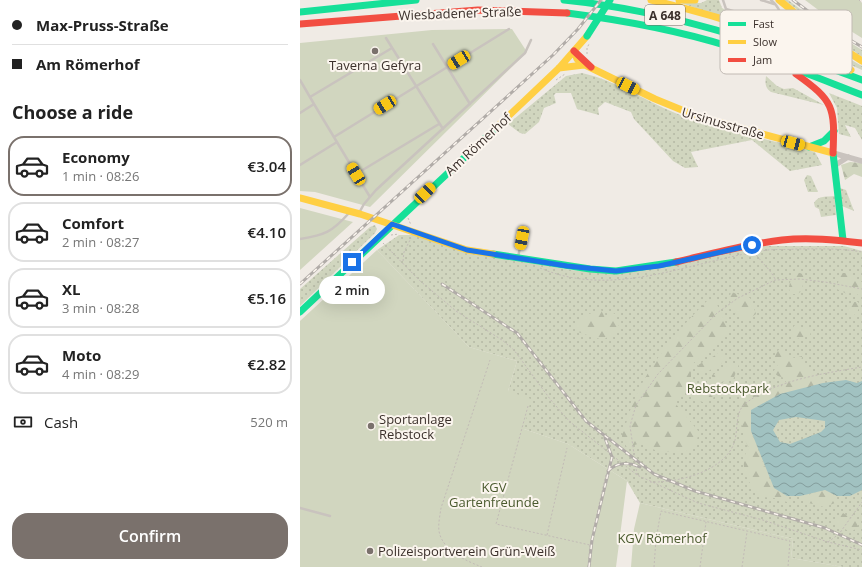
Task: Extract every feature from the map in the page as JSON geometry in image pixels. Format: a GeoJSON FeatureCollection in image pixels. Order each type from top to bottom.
{"type":"FeatureCollection","features":[{"type":"Feature","properties":{"kind":"main road","name":"Wiesbadener Straße"},"geometry":{"type":"LineString","coordinates":[[300,12],[416,0]]}},
{"type":"Feature","properties":{"kind":"main road","name":"A 648"},"geometry":{"type":"LineString","coordinates":[[564,0],[632,8],[720,30]]}},
{"type":"Feature","properties":{"kind":"main road","name":"Am Römerhof"},"geometry":{"type":"LineString","coordinates":[[300,312],[559,68],[587,36],[610,0]]}},
{"type":"Feature","properties":{"kind":"main road"},"geometry":{"type":"LineString","coordinates":[[651,0],[690,9],[720,18]]}},
{"type":"Feature","properties":{"kind":"main road"},"geometry":{"type":"LineString","coordinates":[[679,0],[695,0]]}},
{"type":"Feature","properties":{"kind":"main road"},"geometry":{"type":"LineString","coordinates":[[777,2],[788,10]]}},
{"type":"Feature","properties":{"kind":"main road","name":"Wiesbadener Straße"},"geometry":{"type":"LineString","coordinates":[[300,25],[478,10],[520,10],[585,15],[664,29],[720,44]]}},
{"type":"Feature","properties":{"kind":"main road","name":"Ursinusstraße"},"geometry":{"type":"LineString","coordinates":[[574,51],[588,66],[652,99],[707,120],[833,153]]}},
{"type":"Feature","properties":{"kind":"main road"},"geometry":{"type":"LineString","coordinates":[[852,54],[862,60]]}},
{"type":"Feature","properties":{"kind":"main road"},"geometry":{"type":"LineString","coordinates":[[559,68],[588,66]]}},
{"type":"Feature","properties":{"kind":"main road"},"geometry":{"type":"LineString","coordinates":[[852,71],[862,76]]}},
{"type":"Feature","properties":{"kind":"main road"},"geometry":{"type":"LineString","coordinates":[[794,74],[825,97],[833,108],[833,153],[843,240]]}},
{"type":"Feature","properties":{"kind":"main road","name":"A 648"},"geometry":{"type":"LineString","coordinates":[[807,74],[862,95]]}},
{"type":"Feature","properties":{"kind":"main road","name":"A 648"},"geometry":{"type":"LineString","coordinates":[[846,74],[862,80]]}},
{"type":"Feature","properties":{"kind":"main road"},"geometry":{"type":"LineString","coordinates":[[809,147],[824,141],[834,128]]}},
{"type":"Feature","properties":{"kind":"main road"},"geometry":{"type":"LineString","coordinates":[[834,128],[837,149],[844,156]]}},
{"type":"Feature","properties":{"kind":"main road"},"geometry":{"type":"LineString","coordinates":[[833,153],[837,164],[835,173]]}},
{"type":"Feature","properties":{"kind":"main road"},"geometry":{"type":"LineString","coordinates":[[300,198],[359,213],[467,250],[567,266],[616,271],[659,266],[741,247],[783,240],[843,240],[862,242]]}},
{"type":"Feature","properties":{"kind":"street","name":"Ursinusstraße"},"geometry":{"type":"LineString","coordinates":[[833,153],[862,161]]}},
{"type":"Feature","properties":{"kind":"street"},"geometry":{"type":"LineString","coordinates":[[837,164],[844,156]]}},
{"type":"Feature","properties":{"kind":"lane"},"geometry":{"type":"LineString","coordinates":[[722,0],[726,9],[730,10]]}},
{"type":"Feature","properties":{"kind":"lane"},"geometry":{"type":"LineString","coordinates":[[761,0],[777,2]]}},
{"type":"Feature","properties":{"kind":"lane"},"geometry":{"type":"LineString","coordinates":[[771,0],[777,2]]}},
{"type":"Feature","properties":{"kind":"lane"},"geometry":{"type":"LineString","coordinates":[[334,137],[509,29]]}},
{"type":"Feature","properties":{"kind":"lane"},"geometry":{"type":"LineString","coordinates":[[386,38],[442,129]]}},
{"type":"Feature","properties":{"kind":"lane"},"geometry":{"type":"LineString","coordinates":[[359,213],[370,197],[525,53],[531,40]]}},
{"type":"Feature","properties":{"kind":"lane"},"geometry":{"type":"LineString","coordinates":[[432,44],[470,104]]}},
{"type":"Feature","properties":{"kind":"lane"},"geometry":{"type":"LineString","coordinates":[[310,97],[392,48]]}},
{"type":"Feature","properties":{"kind":"lane"},"geometry":{"type":"LineString","coordinates":[[300,80],[370,197]]}},
{"type":"Feature","properties":{"kind":"lane"},"geometry":{"type":"LineString","coordinates":[[300,113],[314,104]]}},
{"type":"Feature","properties":{"kind":"lane"},"geometry":{"type":"LineString","coordinates":[[356,174],[439,124]]}},
{"type":"Feature","properties":{"kind":"lane"},"geometry":{"type":"LineString","coordinates":[[300,164],[337,142]]}},
{"type":"Feature","properties":{"kind":"lane"},"geometry":{"type":"LineString","coordinates":[[300,239],[321,236],[327,233],[350,211]]}},
{"type":"Feature","properties":{"kind":"lane"},"geometry":{"type":"LineString","coordinates":[[518,258],[524,229]]}},
{"type":"Feature","properties":{"kind":"lane"},"geometry":{"type":"LineString","coordinates":[[300,508],[330,516]]}},
{"type":"Feature","properties":{"kind":"path"},"geometry":{"type":"LineString","coordinates":[[858,0],[862,3]]}},
{"type":"Feature","properties":{"kind":"path"},"geometry":{"type":"LineString","coordinates":[[402,262],[404,252],[410,242],[412,232]]}},
{"type":"Feature","properties":{"kind":"path"},"geometry":{"type":"LineString","coordinates":[[382,241],[419,280],[456,311],[502,340],[514,350],[550,399],[569,421],[636,475],[698,503],[763,520],[828,542],[862,550]]}},
{"type":"Feature","properties":{"kind":"path"},"geometry":{"type":"LineString","coordinates":[[751,246],[763,266],[771,271],[775,280]]}},
{"type":"Feature","properties":{"kind":"path"},"geometry":{"type":"LineString","coordinates":[[754,252],[770,250],[820,249],[862,252]]}},
{"type":"Feature","properties":{"kind":"path"},"geometry":{"type":"LineString","coordinates":[[636,475],[630,426],[636,405],[658,374],[717,313],[738,298],[775,280],[819,281],[862,288]]}},
{"type":"Feature","properties":{"kind":"path"},"geometry":{"type":"LineString","coordinates":[[482,567],[458,555],[446,546],[439,531],[441,508],[490,360]]}},
{"type":"Feature","properties":{"kind":"path"},"geometry":{"type":"LineString","coordinates":[[650,482],[659,482],[695,475],[711,468],[722,460],[736,439],[738,416],[744,404],[758,395],[781,385],[823,373],[862,367]]}},
{"type":"Feature","properties":{"kind":"path"},"geometry":{"type":"LineString","coordinates":[[528,406],[496,524],[590,546]]}},
{"type":"Feature","properties":{"kind":"path"},"geometry":{"type":"LineString","coordinates":[[547,536],[567,448]]}},
{"type":"Feature","properties":{"kind":"path"},"geometry":{"type":"LineString","coordinates":[[588,567],[590,546],[606,474]]}},
{"type":"Feature","properties":{"kind":"path"},"geometry":{"type":"LineString","coordinates":[[828,542],[839,534],[862,502]]}},
{"type":"Feature","properties":{"kind":"path"},"geometry":{"type":"LineString","coordinates":[[654,567],[656,539],[662,511],[790,541],[788,567]]}},
{"type":"Feature","properties":{"kind":"path"},"geometry":{"type":"LineString","coordinates":[[700,567],[706,521]]}},
{"type":"Feature","properties":{"kind":"path"},"geometry":{"type":"LineString","coordinates":[[742,567],[747,531]]}},
{"type":"Feature","properties":{"kind":"green space"},"geometry":{"type":"Polygon","coordinates":[[[707,0],[719,0],[722,8],[726,10],[720,10],[720,16],[681,3],[701,3],[707,0]]]}},
{"type":"Feature","properties":{"kind":"green space"},"geometry":{"type":"Polygon","coordinates":[[[784,0],[788,0],[801,10],[798,10],[784,0]]]}},
{"type":"Feature","properties":{"kind":"green space"},"geometry":{"type":"Polygon","coordinates":[[[805,0],[859,0],[862,3],[862,38],[852,32],[852,10],[818,10],[805,0]]]}},
{"type":"Feature","properties":{"kind":"green space"},"geometry":{"type":"Polygon","coordinates":[[[512,29],[527,52],[370,207],[315,192],[300,191],[300,43],[432,30],[512,29]]]}},
{"type":"Feature","properties":{"kind":"green space"},"geometry":{"type":"Polygon","coordinates":[[[852,44],[862,50],[862,57],[852,50],[852,44]]]}},
{"type":"Feature","properties":{"kind":"green space"},"geometry":{"type":"Polygon","coordinates":[[[852,60],[862,66],[862,70],[852,65],[852,60]]]}},
{"type":"Feature","properties":{"kind":"green space"},"geometry":{"type":"Polygon","coordinates":[[[582,73],[608,81],[683,116],[732,131],[815,152],[822,165],[790,171],[752,140],[691,152],[698,167],[685,168],[673,161],[634,119],[631,112],[605,102],[598,108],[599,115],[577,109],[571,93],[556,93],[554,95],[556,103],[544,108],[539,122],[525,134],[520,133],[508,124],[566,76],[582,73]]]}},
{"type":"Feature","properties":{"kind":"green space"},"geometry":{"type":"Polygon","coordinates":[[[766,76],[777,86],[784,89],[793,88],[824,105],[771,92],[766,85],[766,76]]]}},
{"type":"Feature","properties":{"kind":"green space"},"geometry":{"type":"Polygon","coordinates":[[[829,93],[862,106],[862,140],[855,128],[845,125],[851,137],[839,134],[837,108],[829,93]]]}},
{"type":"Feature","properties":{"kind":"green space"},"geometry":{"type":"Polygon","coordinates":[[[850,162],[862,163],[862,177],[854,174],[845,180],[841,165],[850,162]]]}},
{"type":"Feature","properties":{"kind":"green space"},"geometry":{"type":"Polygon","coordinates":[[[807,175],[811,176],[818,192],[808,192],[804,180],[807,175]]]}},
{"type":"Feature","properties":{"kind":"green space"},"geometry":{"type":"Polygon","coordinates":[[[840,188],[846,190],[854,211],[842,206],[840,188]]]}},
{"type":"Feature","properties":{"kind":"green space"},"geometry":{"type":"Polygon","coordinates":[[[835,196],[836,215],[821,217],[819,209],[815,207],[814,203],[816,200],[835,196]]]}},
{"type":"Feature","properties":{"kind":"green space"},"geometry":{"type":"Polygon","coordinates":[[[300,208],[353,222],[300,270],[300,208]]]}},
{"type":"Feature","properties":{"kind":"green space"},"geometry":{"type":"Polygon","coordinates":[[[375,225],[377,229],[375,233],[300,306],[300,289],[370,227],[375,225]]]}},
{"type":"Feature","properties":{"kind":"green space","name":"Rebstockpark"},"geometry":{"type":"Polygon","coordinates":[[[399,235],[414,235],[503,257],[571,270],[615,274],[751,246],[844,246],[862,251],[862,567],[843,567],[791,558],[793,539],[640,503],[627,481],[568,444],[524,429],[508,391],[517,361],[469,347],[377,250],[399,235]]]}},
{"type":"Feature","properties":{"kind":"green space","name":"KGV Gartenfreunde"},"geometry":{"type":"Polygon","coordinates":[[[377,250],[469,347],[517,361],[508,391],[531,399],[524,429],[568,444],[627,481],[616,567],[300,567],[300,321],[377,250]]]}},
{"type":"Feature","properties":{"kind":"green space"},"geometry":{"type":"Polygon","coordinates":[[[795,272],[804,274],[802,291],[797,294],[790,294],[789,287],[792,274],[795,272]]]}},
{"type":"Feature","properties":{"kind":"green space"},"geometry":{"type":"Polygon","coordinates":[[[840,273],[847,273],[854,280],[862,282],[862,297],[853,292],[847,294],[837,289],[840,273]]]}},
{"type":"Feature","properties":{"kind":"green space"},"geometry":{"type":"Polygon","coordinates":[[[731,292],[750,298],[756,314],[747,320],[736,314],[729,299],[731,292]]]}},
{"type":"Feature","properties":{"kind":"green space"},"geometry":{"type":"Polygon","coordinates":[[[708,300],[715,300],[729,331],[718,344],[691,365],[691,381],[675,403],[699,432],[696,443],[684,453],[657,451],[640,443],[627,448],[622,435],[639,389],[670,341],[708,300]]]}},
{"type":"Feature","properties":{"kind":"green space"},"geometry":{"type":"Polygon","coordinates":[[[852,302],[858,302],[859,309],[852,317],[848,314],[847,307],[852,302]]]}},
{"type":"Feature","properties":{"kind":"green space"},"geometry":{"type":"Polygon","coordinates":[[[601,310],[606,320],[611,312],[617,315],[617,321],[620,329],[615,335],[609,336],[603,340],[578,332],[575,325],[589,314],[601,310]]]}},
{"type":"Feature","properties":{"kind":"green space"},"geometry":{"type":"Polygon","coordinates":[[[795,325],[811,330],[810,336],[797,339],[790,332],[795,325]]]}},
{"type":"Feature","properties":{"kind":"green space"},"geometry":{"type":"Polygon","coordinates":[[[783,347],[787,356],[795,358],[802,356],[801,363],[819,377],[823,383],[751,410],[751,431],[769,478],[774,488],[787,496],[787,502],[774,498],[763,497],[752,486],[746,475],[744,462],[748,447],[742,428],[739,402],[739,395],[780,388],[788,379],[778,376],[773,372],[779,363],[774,361],[776,352],[783,347]]]}},
{"type":"Feature","properties":{"kind":"green space"},"geometry":{"type":"Polygon","coordinates":[[[719,352],[725,355],[721,364],[701,375],[697,372],[698,365],[719,352]]]}},
{"type":"Feature","properties":{"kind":"green space"},"geometry":{"type":"Polygon","coordinates":[[[729,364],[739,364],[733,380],[713,384],[712,375],[723,371],[729,364]]]}},
{"type":"Feature","properties":{"kind":"green space"},"geometry":{"type":"Polygon","coordinates":[[[703,388],[714,398],[704,402],[694,401],[696,390],[703,388]]]}},
{"type":"Feature","properties":{"kind":"green space"},"geometry":{"type":"Polygon","coordinates":[[[825,490],[835,499],[835,503],[824,507],[805,502],[805,497],[814,492],[825,490]]]}},
{"type":"Feature","properties":{"kind":"green space","name":"KGV Römerhof"},"geometry":{"type":"Polygon","coordinates":[[[640,503],[793,539],[791,558],[843,567],[631,567],[634,529],[640,503]]]}},
{"type":"Feature","properties":{"kind":"green space"},"geometry":{"type":"Polygon","coordinates":[[[843,513],[857,522],[858,528],[850,532],[838,525],[835,521],[843,513]]]}},
{"type":"Feature","properties":{"kind":"water"},"geometry":{"type":"Polygon","coordinates":[[[846,380],[857,383],[862,381],[862,490],[850,496],[837,496],[825,490],[800,496],[787,496],[774,488],[751,431],[751,410],[780,394],[823,383],[846,380]],[[796,417],[779,420],[773,430],[780,442],[790,444],[821,432],[825,428],[825,421],[796,417]]]}},
{"type":"Feature","properties":{"kind":"railway"},"geometry":{"type":"LineString","coordinates":[[300,284],[553,55],[578,29],[601,0]]}},
{"type":"Feature","properties":{"kind":"railway"},"geometry":{"type":"LineString","coordinates":[[793,0],[807,10]]}},
{"type":"Feature","properties":{"kind":"railway"},"geometry":{"type":"LineString","coordinates":[[852,41],[862,47]]}},
{"type":"Feature","properties":{"kind":"railway"},"geometry":{"type":"LineString","coordinates":[[442,284],[517,333],[586,421],[654,474],[695,491],[825,528],[862,545]]}},
{"type":"Feature","properties":{"kind":"railway"},"geometry":{"type":"LineString","coordinates":[[589,567],[592,540],[612,457],[605,438]]}},
{"type":"Feature","properties":{"kind":"railway"},"geometry":{"type":"LineString","coordinates":[[608,471],[619,464],[632,464],[640,467]]}},
{"type":"Feature","properties":{"kind":"traffic: fast"},"geometry":{"type":"LineString","coordinates":[[300,12],[416,0]]}},
{"type":"Feature","properties":{"kind":"traffic: fast"},"geometry":{"type":"LineString","coordinates":[[564,0],[642,12],[720,31]]}},
{"type":"Feature","properties":{"kind":"traffic: fast"},"geometry":{"type":"LineString","coordinates":[[587,36],[610,0]]}},
{"type":"Feature","properties":{"kind":"traffic: fast"},"geometry":{"type":"LineString","coordinates":[[567,13],[649,26],[720,44]]}},
{"type":"Feature","properties":{"kind":"traffic: fast"},"geometry":{"type":"LineString","coordinates":[[808,74],[862,95]]}},
{"type":"Feature","properties":{"kind":"traffic: fast"},"geometry":{"type":"LineString","coordinates":[[846,74],[862,80]]}},
{"type":"Feature","properties":{"kind":"traffic: fast"},"geometry":{"type":"LineString","coordinates":[[300,312],[498,126]]}},
{"type":"Feature","properties":{"kind":"traffic: fast"},"geometry":{"type":"LineString","coordinates":[[809,147],[824,141],[834,131]]}},
{"type":"Feature","properties":{"kind":"traffic: fast"},"geometry":{"type":"LineString","coordinates":[[833,153],[843,240]]}},
{"type":"Feature","properties":{"kind":"traffic: fast"},"geometry":{"type":"LineString","coordinates":[[493,254],[590,269],[616,271],[676,262]]}},
{"type":"Feature","properties":{"kind":"traffic: slow"},"geometry":{"type":"LineString","coordinates":[[651,0],[720,18]]}},
{"type":"Feature","properties":{"kind":"traffic: slow"},"geometry":{"type":"LineString","coordinates":[[679,0],[695,0]]}},
{"type":"Feature","properties":{"kind":"traffic: slow"},"geometry":{"type":"LineString","coordinates":[[779,0],[791,10]]}},
{"type":"Feature","properties":{"kind":"traffic: slow"},"geometry":{"type":"LineString","coordinates":[[498,126],[559,68],[587,36]]}},
{"type":"Feature","properties":{"kind":"traffic: slow"},"geometry":{"type":"LineString","coordinates":[[574,51],[577,59],[583,64],[655,99],[699,117],[833,153]]}},
{"type":"Feature","properties":{"kind":"traffic: slow"},"geometry":{"type":"LineString","coordinates":[[852,55],[862,61]]}},
{"type":"Feature","properties":{"kind":"traffic: slow"},"geometry":{"type":"LineString","coordinates":[[559,68],[584,65]]}},
{"type":"Feature","properties":{"kind":"traffic: slow"},"geometry":{"type":"LineString","coordinates":[[300,198],[360,214],[467,250],[493,254]]}},
{"type":"Feature","properties":{"kind":"traffic: jam"},"geometry":{"type":"LineString","coordinates":[[300,24],[478,10],[567,13]]}},
{"type":"Feature","properties":{"kind":"traffic: jam"},"geometry":{"type":"LineString","coordinates":[[574,51],[591,67]]}},
{"type":"Feature","properties":{"kind":"traffic: jam"},"geometry":{"type":"LineString","coordinates":[[796,74],[818,91],[830,106],[834,138],[833,153]]}},
{"type":"Feature","properties":{"kind":"traffic: jam"},"geometry":{"type":"LineString","coordinates":[[676,262],[742,247],[782,240],[812,239],[862,243]]}},
{"type":"Feature","properties":{"kind":"place","name":"Taverna Gefyra"},"geometry":{"type":"Point","coordinates":[375,51]}},
{"type":"Feature","properties":{"kind":"place","name":"Sportanlage Rebstock"},"geometry":{"type":"Point","coordinates":[371,426]}},
{"type":"Feature","properties":{"kind":"place","name":"Polizeisportverein Grün-Weiß"},"geometry":{"type":"Point","coordinates":[370,551]}},
{"type":"Feature","properties":{"kind":"route"},"geometry":{"type":"LineString","coordinates":[[352,262],[392,224],[467,250],[567,266],[616,271],[659,266],[752,245]]}}]}
